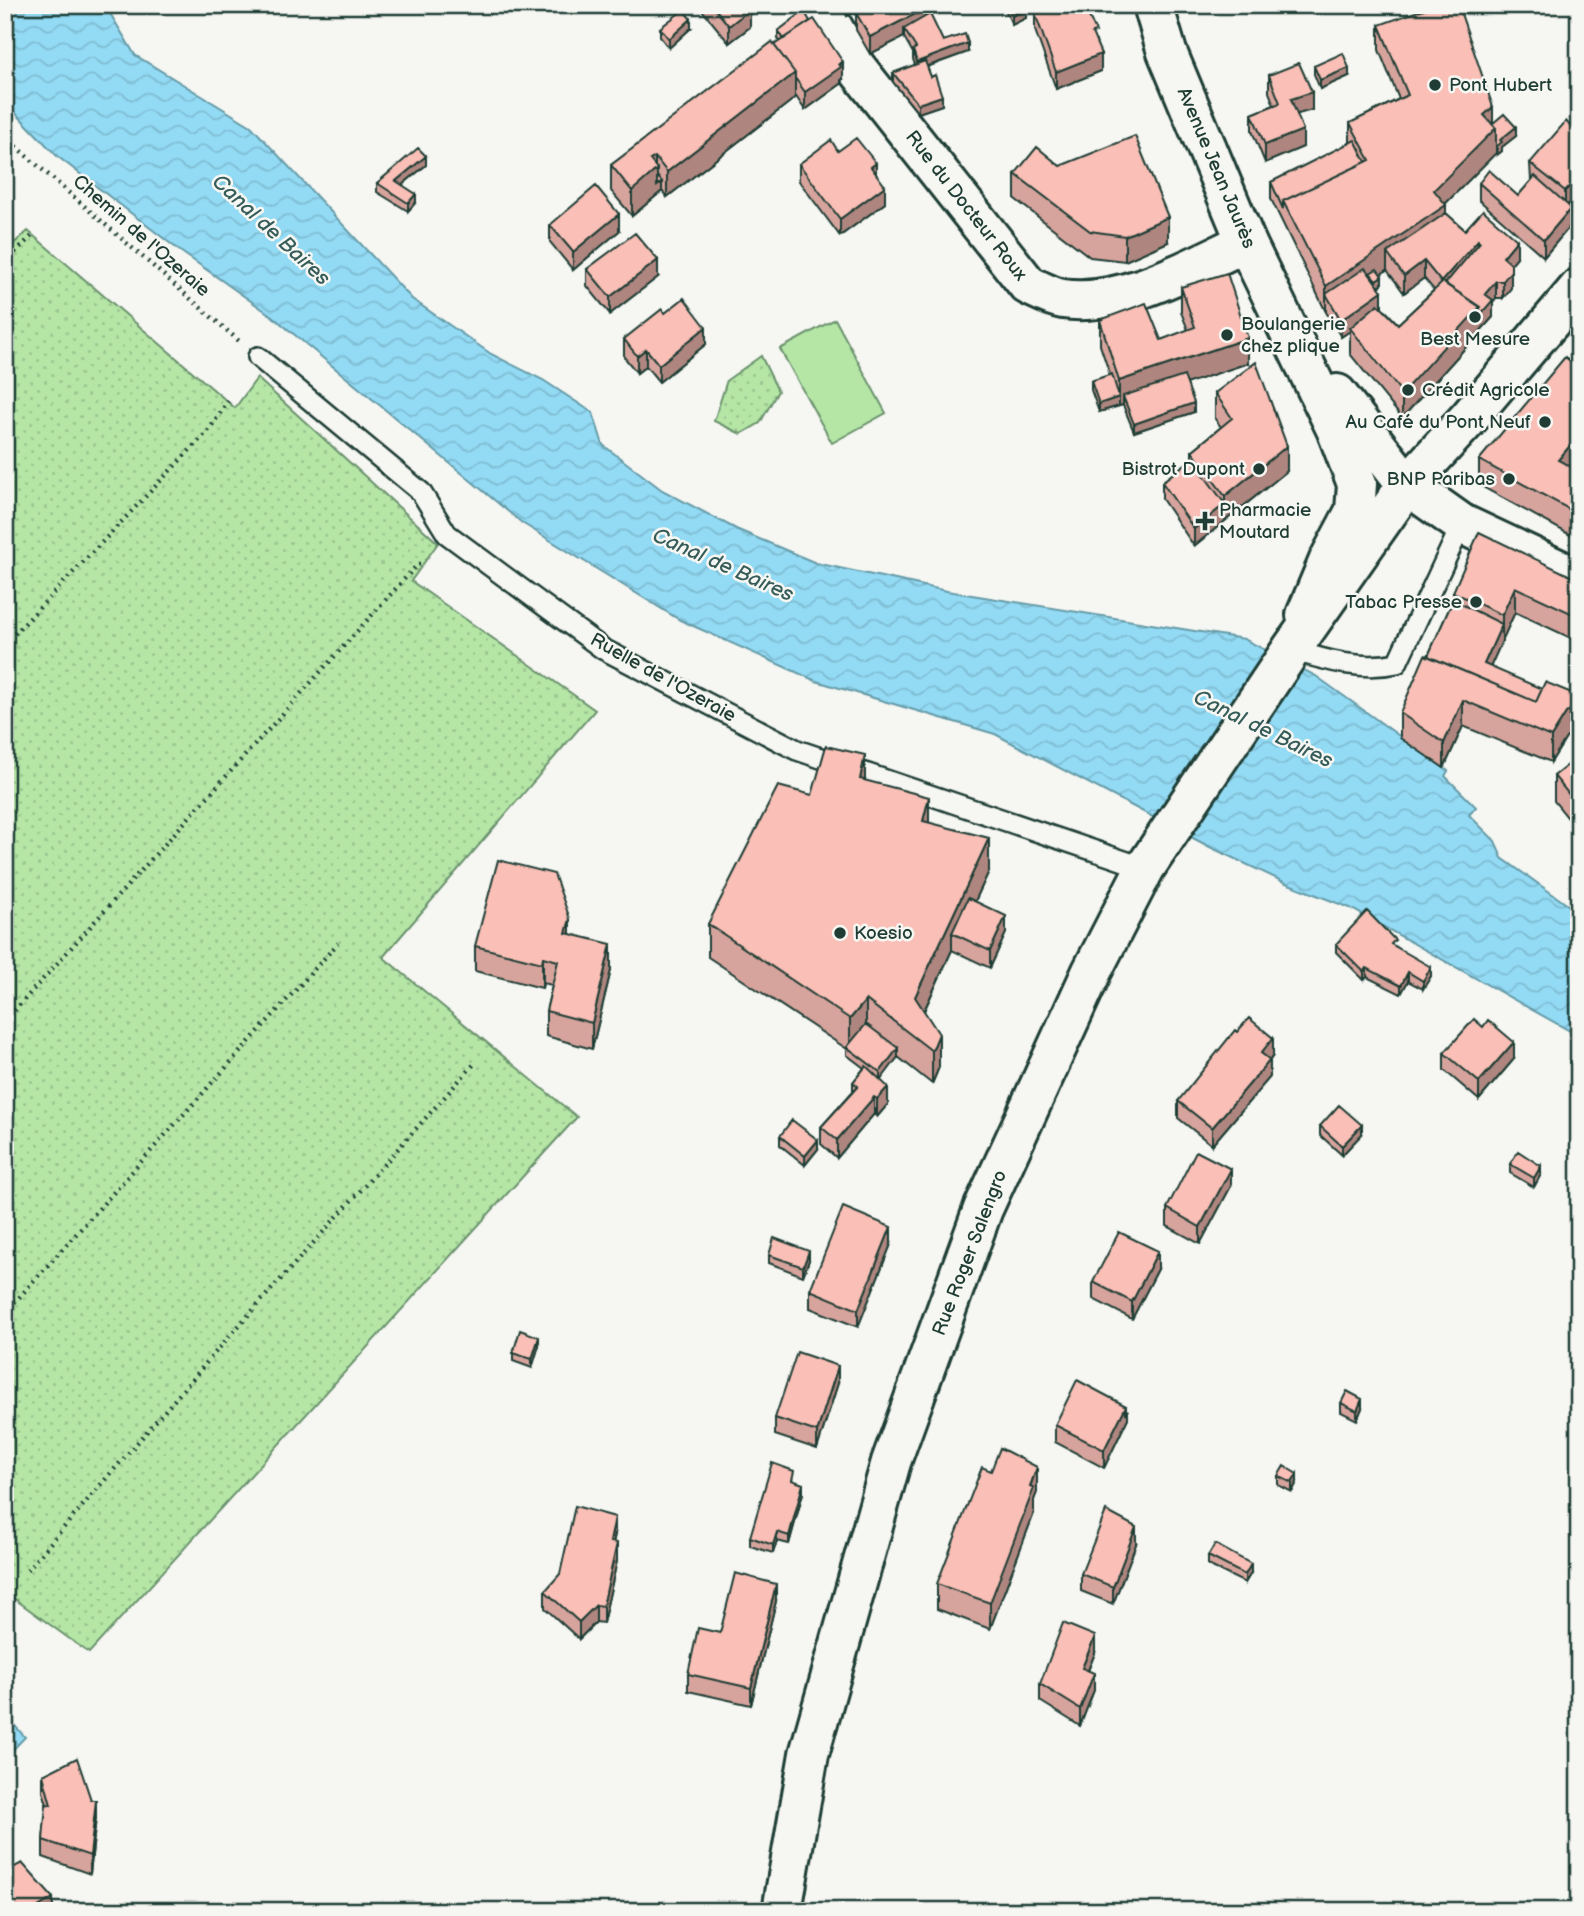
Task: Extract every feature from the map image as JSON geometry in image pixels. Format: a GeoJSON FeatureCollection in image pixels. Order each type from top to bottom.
{"type":"FeatureCollection","features":[{"type":"Feature","properties":{"kind":"main road","name":"Rue du Docteur Roux"},"geometry":{"type":"LineString","coordinates":[[820,5],[855,66],[1028,285],[1060,299],[1087,301],[1120,296],[1246,242]]}},
{"type":"Feature","properties":{"kind":"main road","name":"Avenue Jean Jaurès"},"geometry":{"type":"LineString","coordinates":[[1153,5],[1167,52],[1246,242],[1285,329],[1336,429],[1357,484],[1355,511],[1329,560],[1291,650]]}},
{"type":"Feature","properties":{"kind":"main road"},"geometry":{"type":"LineString","coordinates":[[1291,650],[1407,485],[1467,420],[1579,288]]}},
{"type":"Feature","properties":{"kind":"main road","name":"Avenue Jean Jaurès"},"geometry":{"type":"LineString","coordinates":[[1285,329],[1407,485]]}},
{"type":"Feature","properties":{"kind":"main road","name":"Avenue Jean Jaurès"},"geometry":{"type":"LineString","coordinates":[[1336,429],[1407,485]]}},
{"type":"Feature","properties":{"kind":"main road"},"geometry":{"type":"LineString","coordinates":[[1407,485],[1462,524],[1579,579]]}},
{"type":"Feature","properties":{"kind":"main road","name":"Rue Roger Salengro"},"geometry":{"type":"LineString","coordinates":[[782,1911],[809,1754],[891,1462],[983,1209],[1092,971],[1145,868],[1291,650]]}},
{"type":"Feature","properties":{"kind":"lane","name":"Ruelle de l'Ozeraie"},"geometry":{"type":"LineString","coordinates":[[258,357],[421,492],[447,534],[603,649],[797,750],[1145,868]]}},
{"type":"Feature","properties":{"kind":"lane"},"geometry":{"type":"LineString","coordinates":[[1291,650],[1343,664],[1376,667],[1397,663],[1462,524]]}},
{"type":"Feature","properties":{"kind":"path","name":"Chemin de l'Ozeraie"},"geometry":{"type":"LineString","coordinates":[[5,136],[258,357]]}},
{"type":"Feature","properties":{"kind":"path"},"geometry":{"type":"LineString","coordinates":[[5,262],[33,235]]}},
{"type":"Feature","properties":{"kind":"path"},"geometry":{"type":"LineString","coordinates":[[5,644],[209,430],[228,401]]}},
{"type":"Feature","properties":{"kind":"path"},"geometry":{"type":"LineString","coordinates":[[5,1021],[418,564],[422,564]]}},
{"type":"Feature","properties":{"kind":"path"},"geometry":{"type":"LineString","coordinates":[[5,1313],[338,943]]}},
{"type":"Feature","properties":{"kind":"path"},"geometry":{"type":"LineString","coordinates":[[27,1570],[227,1339],[475,1063]]}},
{"type":"Feature","properties":{"kind":"green space"},"geometry":{"type":"Polygon","coordinates":[[[28,231],[235,408],[257,378],[438,543],[411,581],[595,710],[383,957],[577,1117],[89,1653],[5,1592],[5,251],[28,231]]]}},
{"type":"Feature","properties":{"kind":"green space"},"geometry":{"type":"Polygon","coordinates":[[[835,319],[886,413],[832,443],[780,349],[835,319]]]}},
{"type":"Feature","properties":{"kind":"green space"},"geometry":{"type":"Polygon","coordinates":[[[761,356],[778,391],[760,423],[741,434],[714,421],[727,380],[761,356]]]}},
{"type":"Feature","properties":{"kind":"water","name":"Canal de Baires"},"geometry":{"type":"Polygon","coordinates":[[[5,5],[105,5],[135,55],[251,126],[412,299],[491,354],[543,380],[593,413],[603,445],[662,490],[736,529],[816,563],[947,591],[1244,639],[1316,676],[1448,771],[1445,776],[1476,807],[1469,815],[1495,841],[1502,858],[1579,913],[1579,1036],[1350,908],[1286,883],[1210,847],[995,734],[816,681],[680,620],[522,523],[272,316],[180,251],[57,156],[5,102],[5,5]]]}},
{"type":"Feature","properties":{"kind":"water"},"geometry":{"type":"Polygon","coordinates":[[[5,1715],[25,1737],[5,1758],[5,1715]]]}},
{"type":"Feature","properties":{"kind":"building"},"geometry":{"type":"Polygon","coordinates":[[[712,5],[747,5],[750,9],[729,26],[712,5]]]}},
{"type":"Feature","properties":{"kind":"building"},"geometry":{"type":"Polygon","coordinates":[[[871,5],[923,5],[925,9],[870,37],[856,13],[871,5]]]}},
{"type":"Feature","properties":{"kind":"building"},"geometry":{"type":"Polygon","coordinates":[[[1007,5],[1024,5],[1026,9],[1012,16],[1007,5]]]}},
{"type":"Feature","properties":{"kind":"building"},"geometry":{"type":"Polygon","coordinates":[[[1057,5],[1084,5],[1096,32],[1092,33],[1101,54],[1056,72],[1035,13],[1057,5]]]}},
{"type":"Feature","properties":{"kind":"building"},"geometry":{"type":"Polygon","coordinates":[[[1435,5],[1458,5],[1493,107],[1484,115],[1496,128],[1434,190],[1446,205],[1326,286],[1283,201],[1370,160],[1350,123],[1408,95],[1379,25],[1435,5]]]}},
{"type":"Feature","properties":{"kind":"building"},"geometry":{"type":"Polygon","coordinates":[[[683,10],[691,19],[669,39],[660,28],[683,10]]]}},
{"type":"Feature","properties":{"kind":"building"},"geometry":{"type":"Polygon","coordinates":[[[804,11],[810,21],[784,39],[778,31],[804,11]]]}},
{"type":"Feature","properties":{"kind":"building"},"geometry":{"type":"Polygon","coordinates":[[[930,14],[943,41],[965,34],[968,43],[917,62],[913,50],[916,48],[904,29],[930,14]]]}},
{"type":"Feature","properties":{"kind":"building"},"geometry":{"type":"Polygon","coordinates":[[[814,19],[843,62],[839,64],[841,67],[805,92],[795,78],[795,73],[774,45],[814,19]]]}},
{"type":"Feature","properties":{"kind":"building"},"geometry":{"type":"Polygon","coordinates":[[[772,42],[795,73],[667,172],[655,157],[650,160],[657,169],[632,191],[611,165],[772,42]]]}},
{"type":"Feature","properties":{"kind":"building"},"geometry":{"type":"Polygon","coordinates":[[[1343,53],[1349,68],[1320,80],[1314,66],[1343,53]]]}},
{"type":"Feature","properties":{"kind":"building"},"geometry":{"type":"Polygon","coordinates":[[[925,61],[931,77],[935,75],[942,96],[918,104],[893,73],[925,61]]]}},
{"type":"Feature","properties":{"kind":"building"},"geometry":{"type":"Polygon","coordinates":[[[1299,63],[1312,92],[1291,99],[1303,130],[1265,145],[1252,114],[1280,103],[1269,75],[1299,63]]]}},
{"type":"Feature","properties":{"kind":"building"},"geometry":{"type":"Polygon","coordinates":[[[1504,114],[1516,127],[1500,140],[1502,142],[1497,146],[1496,128],[1492,124],[1504,114]]]}},
{"type":"Feature","properties":{"kind":"building"},"geometry":{"type":"Polygon","coordinates":[[[1566,121],[1579,137],[1579,176],[1565,191],[1530,163],[1566,121]]]}},
{"type":"Feature","properties":{"kind":"building"},"geometry":{"type":"Polygon","coordinates":[[[1135,136],[1168,217],[1125,236],[1090,231],[1015,174],[1037,147],[1060,166],[1135,136]]]}},
{"type":"Feature","properties":{"kind":"building"},"geometry":{"type":"Polygon","coordinates":[[[856,138],[876,163],[871,167],[885,186],[840,219],[799,164],[831,140],[838,151],[856,138]]]}},
{"type":"Feature","properties":{"kind":"building"},"geometry":{"type":"Polygon","coordinates":[[[1355,140],[1366,162],[1283,201],[1283,209],[1271,182],[1355,140]]]}},
{"type":"Feature","properties":{"kind":"building"},"geometry":{"type":"Polygon","coordinates":[[[418,148],[426,156],[396,181],[416,194],[408,203],[377,183],[418,148]]]}},
{"type":"Feature","properties":{"kind":"building"},"geometry":{"type":"Polygon","coordinates":[[[1489,170],[1518,196],[1535,176],[1571,208],[1544,240],[1479,183],[1489,170]]]}},
{"type":"Feature","properties":{"kind":"building"},"geometry":{"type":"Polygon","coordinates":[[[596,186],[619,214],[573,252],[550,225],[596,186]]]}},
{"type":"Feature","properties":{"kind":"building"},"geometry":{"type":"Polygon","coordinates":[[[1483,210],[1517,240],[1503,257],[1511,264],[1511,271],[1503,281],[1496,281],[1485,294],[1493,300],[1480,315],[1480,307],[1445,284],[1480,242],[1478,240],[1441,282],[1424,261],[1404,276],[1387,253],[1446,213],[1465,230],[1483,210]]]}},
{"type":"Feature","properties":{"kind":"building"},"geometry":{"type":"Polygon","coordinates":[[[635,233],[658,260],[610,297],[587,269],[635,233]]]}},
{"type":"Feature","properties":{"kind":"building"},"geometry":{"type":"Polygon","coordinates":[[[1365,268],[1382,291],[1341,320],[1326,294],[1365,268]]]}},
{"type":"Feature","properties":{"kind":"building"},"geometry":{"type":"Polygon","coordinates":[[[1377,269],[1382,276],[1376,280],[1370,273],[1377,269]]]}},
{"type":"Feature","properties":{"kind":"building"},"geometry":{"type":"Polygon","coordinates":[[[1227,273],[1248,338],[1119,381],[1100,320],[1146,303],[1161,340],[1195,327],[1181,287],[1227,273]]]}},
{"type":"Feature","properties":{"kind":"building"},"geometry":{"type":"Polygon","coordinates":[[[1443,282],[1480,307],[1402,393],[1350,328],[1378,304],[1398,324],[1443,282]]]}},
{"type":"Feature","properties":{"kind":"building"},"geometry":{"type":"Polygon","coordinates":[[[684,298],[706,327],[659,365],[646,349],[637,356],[624,339],[662,309],[665,313],[684,298]]]}},
{"type":"Feature","properties":{"kind":"building"},"geometry":{"type":"Polygon","coordinates":[[[1565,357],[1579,368],[1579,435],[1558,460],[1579,471],[1579,507],[1576,513],[1479,460],[1565,357]]]}},
{"type":"Feature","properties":{"kind":"building"},"geometry":{"type":"Polygon","coordinates":[[[1256,362],[1287,446],[1225,496],[1192,451],[1232,418],[1215,393],[1256,362]]]}},
{"type":"Feature","properties":{"kind":"building"},"geometry":{"type":"Polygon","coordinates":[[[1112,374],[1119,397],[1099,404],[1091,381],[1112,374]]]}},
{"type":"Feature","properties":{"kind":"building"},"geometry":{"type":"Polygon","coordinates":[[[1184,376],[1194,403],[1134,424],[1123,396],[1184,376]]]}},
{"type":"Feature","properties":{"kind":"building"},"geometry":{"type":"Polygon","coordinates":[[[1192,459],[1225,504],[1194,529],[1162,482],[1192,459]]]}},
{"type":"Feature","properties":{"kind":"building"},"geometry":{"type":"Polygon","coordinates":[[[1479,532],[1579,580],[1579,607],[1575,615],[1515,587],[1502,615],[1453,592],[1479,532]]]}},
{"type":"Feature","properties":{"kind":"building"},"geometry":{"type":"Polygon","coordinates":[[[1453,600],[1502,624],[1484,664],[1542,689],[1536,702],[1428,656],[1453,600]]]}},
{"type":"Feature","properties":{"kind":"building"},"geometry":{"type":"Polygon","coordinates":[[[1425,655],[1536,702],[1545,682],[1579,696],[1579,703],[1566,713],[1551,737],[1463,700],[1444,743],[1400,713],[1425,655]]]}},
{"type":"Feature","properties":{"kind":"building","name":"Koesio"},"geometry":{"type":"Polygon","coordinates":[[[826,746],[865,755],[860,779],[929,797],[923,821],[989,838],[915,997],[939,1034],[932,1051],[866,1000],[850,1019],[708,924],[778,786],[812,795],[826,746]]]}},
{"type":"Feature","properties":{"kind":"building"},"geometry":{"type":"Polygon","coordinates":[[[1569,764],[1577,775],[1579,774],[1579,807],[1554,776],[1569,764]]]}},
{"type":"Feature","properties":{"kind":"building"},"geometry":{"type":"Polygon","coordinates":[[[498,860],[554,874],[570,919],[566,933],[611,944],[592,1023],[546,1011],[558,961],[543,957],[542,963],[475,946],[498,860]]]}},
{"type":"Feature","properties":{"kind":"building"},"geometry":{"type":"Polygon","coordinates":[[[968,898],[1006,916],[990,951],[952,933],[968,898]]]}},
{"type":"Feature","properties":{"kind":"building"},"geometry":{"type":"Polygon","coordinates":[[[1367,911],[1395,940],[1391,944],[1431,967],[1423,981],[1408,972],[1401,986],[1367,968],[1364,972],[1336,944],[1367,911]]]}},
{"type":"Feature","properties":{"kind":"building"},"geometry":{"type":"Polygon","coordinates":[[[1249,1018],[1273,1038],[1261,1053],[1270,1060],[1212,1128],[1178,1101],[1235,1030],[1237,1032],[1249,1018]]]}},
{"type":"Feature","properties":{"kind":"building"},"geometry":{"type":"Polygon","coordinates":[[[1474,1019],[1483,1027],[1488,1020],[1514,1042],[1479,1082],[1444,1053],[1474,1019]]]}},
{"type":"Feature","properties":{"kind":"building"},"geometry":{"type":"Polygon","coordinates":[[[866,1024],[898,1048],[880,1072],[847,1047],[866,1024]]]}},
{"type":"Feature","properties":{"kind":"building"},"geometry":{"type":"Polygon","coordinates":[[[866,1066],[888,1087],[877,1099],[874,1097],[837,1140],[821,1127],[858,1086],[853,1082],[866,1066]]]}},
{"type":"Feature","properties":{"kind":"building"},"geometry":{"type":"Polygon","coordinates":[[[1339,1105],[1362,1125],[1342,1146],[1320,1126],[1339,1105]]]}},
{"type":"Feature","properties":{"kind":"building"},"geometry":{"type":"Polygon","coordinates":[[[792,1120],[818,1140],[805,1156],[780,1136],[792,1120]]]}},
{"type":"Feature","properties":{"kind":"building"},"geometry":{"type":"Polygon","coordinates":[[[1196,1151],[1231,1169],[1200,1227],[1167,1208],[1196,1151]]]}},
{"type":"Feature","properties":{"kind":"building"},"geometry":{"type":"Polygon","coordinates":[[[1518,1151],[1541,1166],[1534,1178],[1510,1164],[1518,1151]]]}},
{"type":"Feature","properties":{"kind":"building"},"geometry":{"type":"Polygon","coordinates":[[[843,1207],[891,1227],[858,1310],[810,1290],[843,1207]]]}},
{"type":"Feature","properties":{"kind":"building"},"geometry":{"type":"Polygon","coordinates":[[[1119,1232],[1158,1251],[1132,1302],[1093,1282],[1119,1232]]]}},
{"type":"Feature","properties":{"kind":"building"},"geometry":{"type":"Polygon","coordinates":[[[774,1238],[809,1251],[803,1267],[769,1255],[774,1238]]]}},
{"type":"Feature","properties":{"kind":"building"},"geometry":{"type":"Polygon","coordinates":[[[520,1330],[539,1337],[532,1359],[513,1353],[520,1330]]]}},
{"type":"Feature","properties":{"kind":"building"},"geometry":{"type":"Polygon","coordinates":[[[797,1352],[838,1366],[817,1432],[775,1418],[797,1352]]]}},
{"type":"Feature","properties":{"kind":"building"},"geometry":{"type":"Polygon","coordinates":[[[1077,1380],[1126,1406],[1104,1450],[1055,1425],[1077,1380]]]}},
{"type":"Feature","properties":{"kind":"building"},"geometry":{"type":"Polygon","coordinates":[[[1347,1391],[1362,1399],[1357,1411],[1341,1403],[1347,1391]]]}},
{"type":"Feature","properties":{"kind":"building"},"geometry":{"type":"Polygon","coordinates":[[[1000,1448],[1037,1467],[1030,1486],[1034,1488],[990,1603],[937,1584],[982,1467],[991,1471],[1000,1448]]]}},
{"type":"Feature","properties":{"kind":"building"},"geometry":{"type":"Polygon","coordinates":[[[772,1463],[794,1471],[792,1480],[803,1484],[789,1536],[777,1532],[773,1545],[750,1537],[772,1463]]]}},
{"type":"Feature","properties":{"kind":"building"},"geometry":{"type":"Polygon","coordinates":[[[1284,1466],[1297,1474],[1292,1483],[1278,1476],[1284,1466]]]}},
{"type":"Feature","properties":{"kind":"building"},"geometry":{"type":"Polygon","coordinates":[[[575,1506],[615,1517],[610,1542],[617,1543],[603,1606],[596,1605],[579,1622],[545,1591],[560,1574],[575,1506]]]}},
{"type":"Feature","properties":{"kind":"building"},"geometry":{"type":"Polygon","coordinates":[[[1106,1511],[1136,1527],[1113,1587],[1081,1574],[1106,1511]]]}},
{"type":"Feature","properties":{"kind":"building"},"geometry":{"type":"Polygon","coordinates":[[[1215,1544],[1251,1564],[1245,1575],[1208,1556],[1215,1544]]]}},
{"type":"Feature","properties":{"kind":"building"},"geometry":{"type":"Polygon","coordinates":[[[735,1573],[776,1584],[751,1688],[688,1674],[698,1628],[720,1633],[735,1573]]]}},
{"type":"Feature","properties":{"kind":"building"},"geometry":{"type":"Polygon","coordinates":[[[1063,1623],[1095,1636],[1082,1668],[1094,1673],[1080,1709],[1040,1684],[1063,1623]]]}},
{"type":"Feature","properties":{"kind":"building"},"geometry":{"type":"Polygon","coordinates":[[[77,1758],[91,1800],[96,1800],[90,1856],[43,1840],[46,1804],[51,1805],[43,1775],[77,1758]]]}},
{"type":"Feature","properties":{"kind":"building"},"geometry":{"type":"Polygon","coordinates":[[[22,1863],[53,1898],[31,1911],[5,1911],[5,1872],[22,1863]]]}},
{"type":"Feature","properties":{"kind":"place","name":"Pont Hubert"},"geometry":{"type":"Point","coordinates":[1435,85]}},
{"type":"Feature","properties":{"kind":"place","name":"Best Mesure"},"geometry":{"type":"Point","coordinates":[1475,317]}},
{"type":"Feature","properties":{"kind":"place","name":"Boulangerie chez plique"},"geometry":{"type":"Point","coordinates":[1227,335]}},
{"type":"Feature","properties":{"kind":"place","name":"Crédit Agricole"},"geometry":{"type":"Point","coordinates":[1408,390]}},
{"type":"Feature","properties":{"kind":"place","name":"Au Café du Pont Neuf"},"geometry":{"type":"Point","coordinates":[1545,422]}},
{"type":"Feature","properties":{"kind":"place","name":"Bistrot Dupont"},"geometry":{"type":"Point","coordinates":[1259,469]}},
{"type":"Feature","properties":{"kind":"place","name":"BNP Paribas"},"geometry":{"type":"Point","coordinates":[1509,479]}},
{"type":"Feature","properties":{"kind":"place","name":"Pharmacie Moutard"},"geometry":{"type":"Point","coordinates":[1205,521]}},
{"type":"Feature","properties":{"kind":"place","name":"Tabac Presse"},"geometry":{"type":"Point","coordinates":[1476,602]}},
{"type":"Feature","properties":{"kind":"place","name":"Koesio"},"geometry":{"type":"Point","coordinates":[840,933]}}]}
